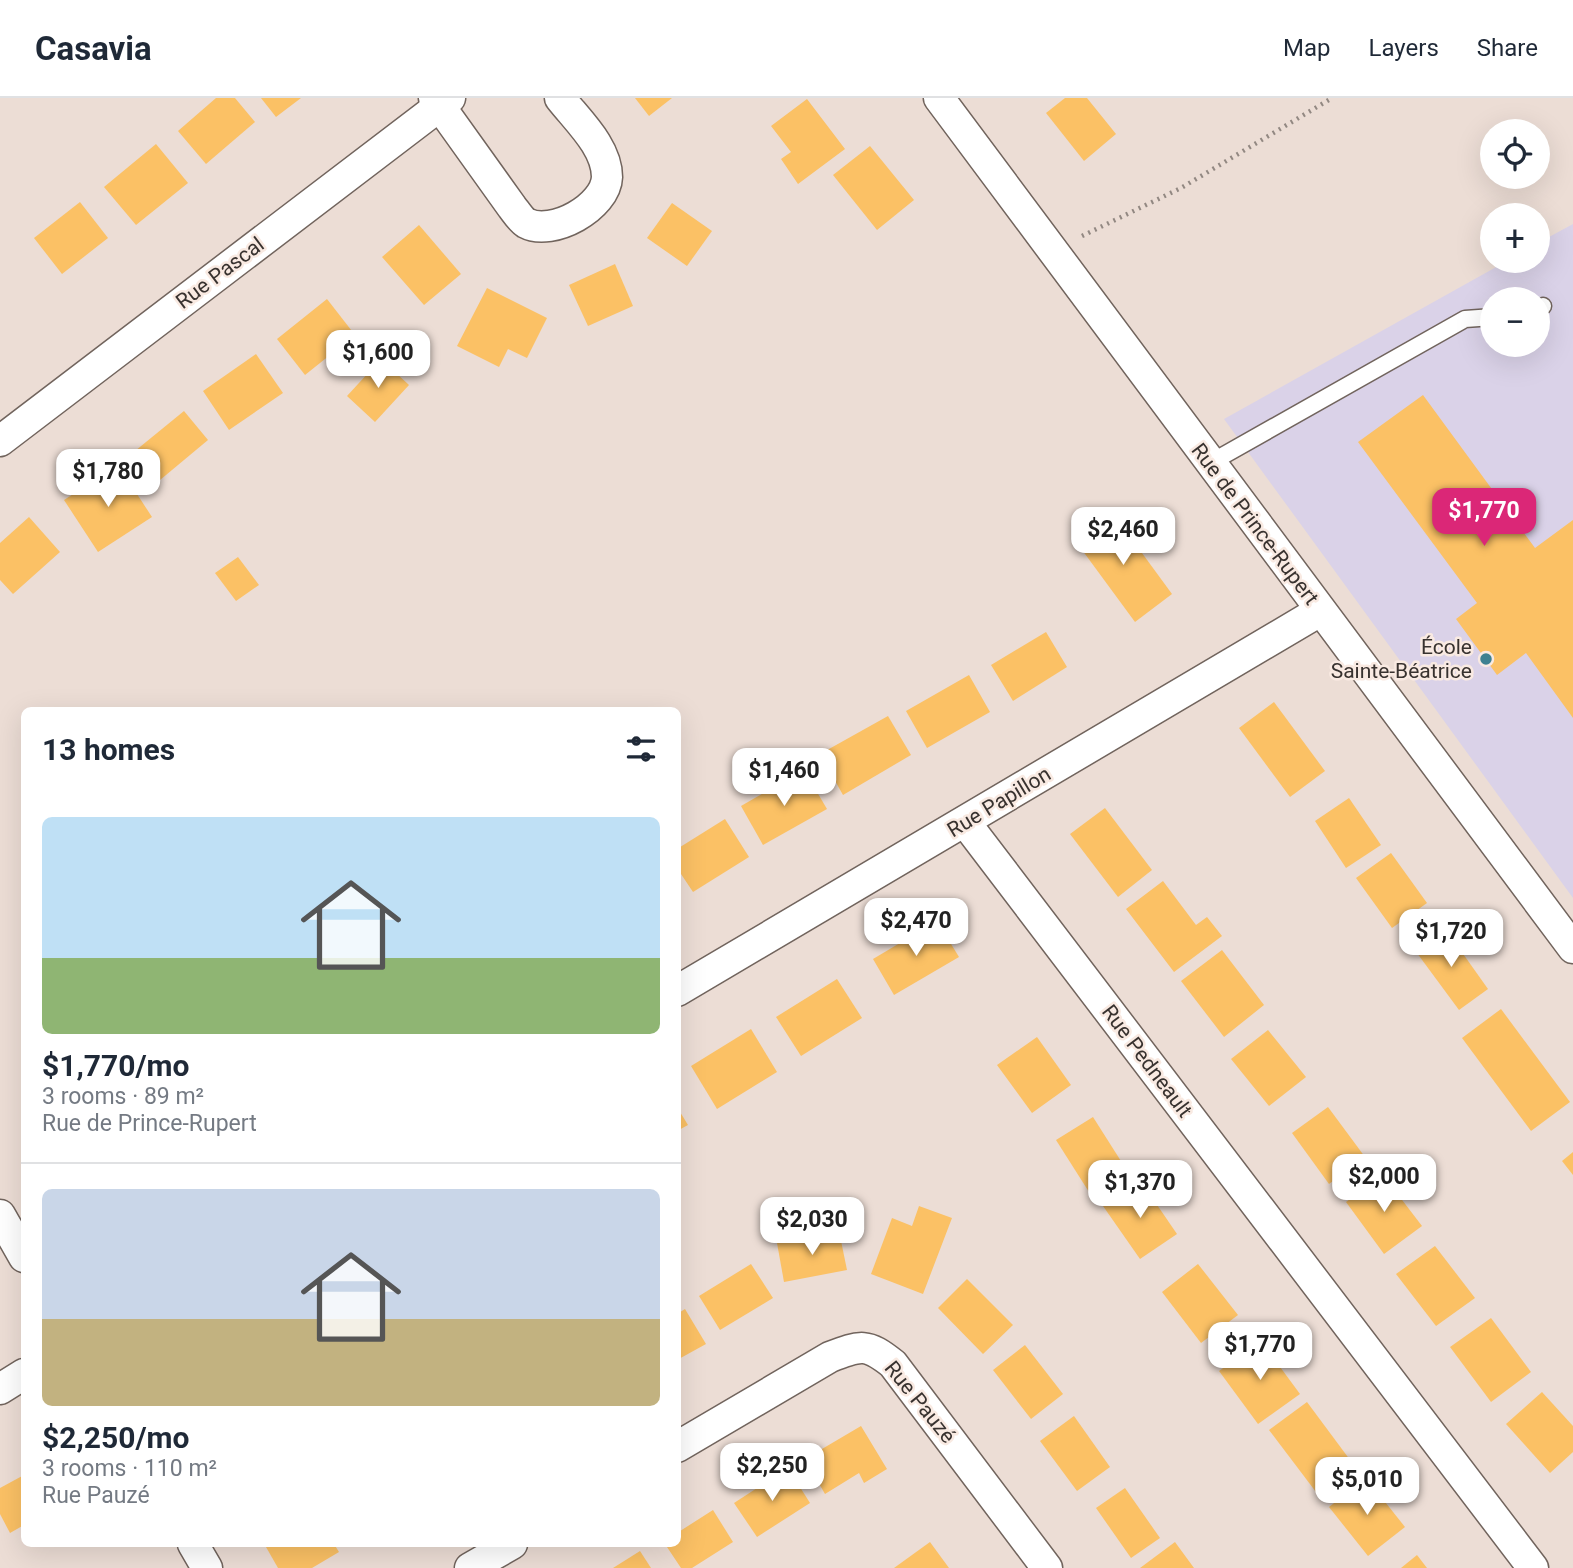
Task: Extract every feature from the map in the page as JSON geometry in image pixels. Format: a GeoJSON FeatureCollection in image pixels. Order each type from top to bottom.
{"type":"FeatureCollection","features":[{"type":"Feature","properties":{"kind":"street","name":"Rue Pascal"},"geometry":{"type":"LineString","coordinates":[[0,441],[441,101],[524,223],[540,228],[558,225],[591,206],[602,193],[607,179],[599,147],[560,98]]}},
{"type":"Feature","properties":{"kind":"street","name":"Rue de Prince-Rupert"},"geometry":{"type":"LineString","coordinates":[[939,98],[1573,948]]}},
{"type":"Feature","properties":{"kind":"street","name":"Rue Papillon"},"geometry":{"type":"LineString","coordinates":[[681,989],[1320,611]]}},
{"type":"Feature","properties":{"kind":"street","name":"Rue Pedneault"},"geometry":{"type":"LineString","coordinates":[[965,822],[1533,1568]]}},
{"type":"Feature","properties":{"kind":"street"},"geometry":{"type":"LineString","coordinates":[[0,1215],[21,1252]]}},
{"type":"Feature","properties":{"kind":"street","name":"Rue Pauzé"},"geometry":{"type":"LineString","coordinates":[[681,1445],[830,1357],[852,1348],[875,1350],[893,1364],[1047,1568]]}},
{"type":"Feature","properties":{"kind":"street"},"geometry":{"type":"LineString","coordinates":[[0,1389],[21,1376]]}},
{"type":"Feature","properties":{"kind":"street"},"geometry":{"type":"LineString","coordinates":[[195,1547],[207,1568]]}},
{"type":"Feature","properties":{"kind":"street"},"geometry":{"type":"LineString","coordinates":[[470,1568],[507,1547]]}},
{"type":"Feature","properties":{"kind":"lane"},"geometry":{"type":"LineString","coordinates":[[1210,463],[1465,319],[1480,318]]}},
{"type":"Feature","properties":{"kind":"path"},"geometry":{"type":"LineString","coordinates":[[1053,250],[1181,188],[1332,98]]}},
{"type":"Feature","properties":{"kind":"shaded area","name":"École Sainte-Béatrice"},"geometry":{"type":"Polygon","coordinates":[[[1573,224],[1573,898],[1224,419],[1486,273],[1550,273],[1550,236],[1573,224]]]}},
{"type":"Feature","properties":{"kind":"building"},"geometry":{"type":"Polygon","coordinates":[[[216,98],[235,98],[255,122],[206,164],[178,131],[216,98]]]}},
{"type":"Feature","properties":{"kind":"building"},"geometry":{"type":"Polygon","coordinates":[[[261,98],[301,98],[276,117],[261,98]]]}},
{"type":"Feature","properties":{"kind":"building"},"geometry":{"type":"Polygon","coordinates":[[[635,98],[672,98],[649,116],[635,98]]]}},
{"type":"Feature","properties":{"kind":"building"},"geometry":{"type":"Polygon","coordinates":[[[1065,98],[1087,98],[1116,134],[1084,161],[1046,113],[1065,98]]]}},
{"type":"Feature","properties":{"kind":"building"},"geometry":{"type":"Polygon","coordinates":[[[807,99],[845,149],[798,184],[781,159],[791,152],[771,126],[807,99]]]}},
{"type":"Feature","properties":{"kind":"building"},"geometry":{"type":"Polygon","coordinates":[[[156,144],[188,183],[136,225],[104,187],[156,144]]]}},
{"type":"Feature","properties":{"kind":"building"},"geometry":{"type":"Polygon","coordinates":[[[870,146],[914,200],[877,230],[833,175],[870,146]]]}},
{"type":"Feature","properties":{"kind":"building"},"geometry":{"type":"Polygon","coordinates":[[[80,202],[108,238],[62,274],[34,238],[80,202]]]}},
{"type":"Feature","properties":{"kind":"building"},"geometry":{"type":"Polygon","coordinates":[[[672,203],[712,231],[687,266],[647,238],[672,203]]]}},
{"type":"Feature","properties":{"kind":"building"},"geometry":{"type":"Polygon","coordinates":[[[419,225],[461,274],[424,305],[382,257],[419,225]]]}},
{"type":"Feature","properties":{"kind":"building"},"geometry":{"type":"Polygon","coordinates":[[[615,264],[633,306],[588,326],[569,285],[615,264]]]}},
{"type":"Feature","properties":{"kind":"building"},"geometry":{"type":"Polygon","coordinates":[[[487,288],[547,318],[527,358],[508,349],[499,367],[457,346],[487,288]]]}},
{"type":"Feature","properties":{"kind":"building"},"geometry":{"type":"Polygon","coordinates":[[[327,299],[355,335],[305,375],[277,339],[327,299]]]}},
{"type":"Feature","properties":{"kind":"building"},"geometry":{"type":"Polygon","coordinates":[[[256,354],[283,393],[229,430],[203,391],[256,354]]]}},
{"type":"Feature","properties":{"kind":"building"},"geometry":{"type":"Polygon","coordinates":[[[381,359],[409,385],[375,422],[347,396],[381,359]]]}},
{"type":"Feature","properties":{"kind":"building"},"geometry":{"type":"Polygon","coordinates":[[[1423,395],[1535,548],[1573,520],[1573,718],[1526,653],[1497,675],[1456,619],[1477,603],[1358,442],[1423,395]]]}},
{"type":"Feature","properties":{"kind":"building"},"geometry":{"type":"Polygon","coordinates":[[[184,411],[208,440],[160,480],[135,451],[184,411]]]}},
{"type":"Feature","properties":{"kind":"building"},"geometry":{"type":"Polygon","coordinates":[[[118,465],[152,517],[98,552],[64,500],[118,465]]]}},
{"type":"Feature","properties":{"kind":"building"},"geometry":{"type":"Polygon","coordinates":[[[1112,512],[1172,594],[1135,622],[1074,539],[1112,512]]]}},
{"type":"Feature","properties":{"kind":"building"},"geometry":{"type":"Polygon","coordinates":[[[29,517],[60,552],[13,594],[0,580],[0,543],[29,517]]]}},
{"type":"Feature","properties":{"kind":"building"},"geometry":{"type":"Polygon","coordinates":[[[238,557],[259,585],[236,601],[215,573],[238,557]]]}},
{"type":"Feature","properties":{"kind":"building"},"geometry":{"type":"Polygon","coordinates":[[[1046,632],[1067,667],[1013,701],[991,665],[1046,632]]]}},
{"type":"Feature","properties":{"kind":"building"},"geometry":{"type":"Polygon","coordinates":[[[969,675],[990,712],[927,748],[906,711],[969,675]]]}},
{"type":"Feature","properties":{"kind":"building"},"geometry":{"type":"Polygon","coordinates":[[[1274,702],[1325,771],[1290,797],[1239,728],[1274,702]]]}},
{"type":"Feature","properties":{"kind":"building"},"geometry":{"type":"Polygon","coordinates":[[[888,716],[911,755],[843,795],[820,754],[888,716]]]}},
{"type":"Feature","properties":{"kind":"building"},"geometry":{"type":"Polygon","coordinates":[[[804,770],[827,809],[763,845],[741,806],[804,770]]]}},
{"type":"Feature","properties":{"kind":"building"},"geometry":{"type":"Polygon","coordinates":[[[1349,798],[1381,845],[1346,868],[1315,821],[1349,798]]]}},
{"type":"Feature","properties":{"kind":"building"},"geometry":{"type":"Polygon","coordinates":[[[1105,808],[1152,870],[1118,897],[1070,834],[1105,808]]]}},
{"type":"Feature","properties":{"kind":"building"},"geometry":{"type":"Polygon","coordinates":[[[725,819],[749,857],[693,892],[681,874],[681,846],[725,819]]]}},
{"type":"Feature","properties":{"kind":"building"},"geometry":{"type":"Polygon","coordinates":[[[1391,853],[1427,903],[1392,928],[1356,878],[1391,853]]]}},
{"type":"Feature","properties":{"kind":"building"},"geometry":{"type":"Polygon","coordinates":[[[1163,881],[1196,925],[1207,917],[1222,936],[1174,972],[1126,909],[1163,881]]]}},
{"type":"Feature","properties":{"kind":"building"},"geometry":{"type":"Polygon","coordinates":[[[937,921],[959,957],[894,995],[873,959],[937,921]]]}},
{"type":"Feature","properties":{"kind":"building"},"geometry":{"type":"Polygon","coordinates":[[[1444,927],[1488,989],[1459,1010],[1414,949],[1444,927]]]}},
{"type":"Feature","properties":{"kind":"building"},"geometry":{"type":"Polygon","coordinates":[[[1222,950],[1264,1005],[1224,1037],[1181,981],[1222,950]]]}},
{"type":"Feature","properties":{"kind":"building"},"geometry":{"type":"Polygon","coordinates":[[[837,979],[862,1018],[801,1056],[776,1017],[837,979]]]}},
{"type":"Feature","properties":{"kind":"building"},"geometry":{"type":"Polygon","coordinates":[[[1501,1009],[1570,1102],[1531,1131],[1462,1038],[1501,1009]]]}},
{"type":"Feature","properties":{"kind":"building"},"geometry":{"type":"Polygon","coordinates":[[[751,1029],[777,1072],[717,1109],[691,1066],[751,1029]]]}},
{"type":"Feature","properties":{"kind":"building"},"geometry":{"type":"Polygon","coordinates":[[[1268,1030],[1306,1077],[1269,1106],[1231,1059],[1268,1030]]]}},
{"type":"Feature","properties":{"kind":"building"},"geometry":{"type":"Polygon","coordinates":[[[1037,1037],[1071,1085],[1032,1113],[997,1065],[1037,1037]]]}},
{"type":"Feature","properties":{"kind":"building"},"geometry":{"type":"Polygon","coordinates":[[[1328,1107],[1365,1157],[1329,1184],[1292,1133],[1328,1107]]]}},
{"type":"Feature","properties":{"kind":"building"},"geometry":{"type":"Polygon","coordinates":[[[681,1114],[688,1125],[681,1129],[681,1114]]]}},
{"type":"Feature","properties":{"kind":"building"},"geometry":{"type":"Polygon","coordinates":[[[1093,1117],[1126,1169],[1089,1192],[1056,1140],[1093,1117]]]}},
{"type":"Feature","properties":{"kind":"building"},"geometry":{"type":"Polygon","coordinates":[[[1573,1152],[1573,1175],[1562,1161],[1573,1152]]]}},
{"type":"Feature","properties":{"kind":"building"},"geometry":{"type":"Polygon","coordinates":[[[1383,1175],[1422,1226],[1384,1254],[1346,1202],[1383,1175]]]}},
{"type":"Feature","properties":{"kind":"building"},"geometry":{"type":"Polygon","coordinates":[[[1140,1180],[1177,1234],[1140,1259],[1103,1206],[1140,1180]]]}},
{"type":"Feature","properties":{"kind":"building"},"geometry":{"type":"Polygon","coordinates":[[[919,1206],[952,1218],[923,1294],[871,1274],[892,1218],[912,1226],[919,1206]]]}},
{"type":"Feature","properties":{"kind":"building"},"geometry":{"type":"Polygon","coordinates":[[[839,1231],[847,1270],[784,1282],[777,1243],[839,1231]]]}},
{"type":"Feature","properties":{"kind":"building"},"geometry":{"type":"Polygon","coordinates":[[[1435,1246],[1475,1298],[1436,1326],[1396,1274],[1435,1246]]]}},
{"type":"Feature","properties":{"kind":"building"},"geometry":{"type":"Polygon","coordinates":[[[751,1264],[773,1298],[720,1330],[699,1296],[751,1264]]]}},
{"type":"Feature","properties":{"kind":"building"},"geometry":{"type":"Polygon","coordinates":[[[1198,1264],[1238,1315],[1201,1343],[1162,1292],[1198,1264]]]}},
{"type":"Feature","properties":{"kind":"building"},"geometry":{"type":"Polygon","coordinates":[[[967,1279],[1013,1325],[983,1354],[938,1308],[967,1279]]]}},
{"type":"Feature","properties":{"kind":"building"},"geometry":{"type":"Polygon","coordinates":[[[685,1309],[706,1344],[681,1358],[681,1312],[685,1309]]]}},
{"type":"Feature","properties":{"kind":"building"},"geometry":{"type":"Polygon","coordinates":[[[1491,1318],[1531,1372],[1491,1402],[1450,1347],[1491,1318]]]}},
{"type":"Feature","properties":{"kind":"building"},"geometry":{"type":"Polygon","coordinates":[[[1261,1341],[1300,1394],[1258,1424],[1219,1371],[1261,1341]]]}},
{"type":"Feature","properties":{"kind":"building"},"geometry":{"type":"Polygon","coordinates":[[[1025,1345],[1063,1394],[1031,1419],[993,1370],[1025,1345]]]}},
{"type":"Feature","properties":{"kind":"building"},"geometry":{"type":"Polygon","coordinates":[[[1542,1392],[1573,1426],[1573,1452],[1550,1473],[1506,1424],[1542,1392]]]}},
{"type":"Feature","properties":{"kind":"building"},"geometry":{"type":"Polygon","coordinates":[[[1307,1402],[1356,1468],[1319,1496],[1269,1430],[1307,1402]]]}},
{"type":"Feature","properties":{"kind":"building"},"geometry":{"type":"Polygon","coordinates":[[[1074,1416],[1110,1467],[1077,1491],[1040,1441],[1074,1416]]]}},
{"type":"Feature","properties":{"kind":"building"},"geometry":{"type":"Polygon","coordinates":[[[861,1426],[887,1469],[864,1483],[859,1473],[825,1494],[805,1459],[861,1426]]]}},
{"type":"Feature","properties":{"kind":"building"},"geometry":{"type":"Polygon","coordinates":[[[788,1468],[810,1503],[757,1537],[734,1503],[788,1468]]]}},
{"type":"Feature","properties":{"kind":"building"},"geometry":{"type":"Polygon","coordinates":[[[21,1477],[21,1527],[10,1533],[0,1514],[0,1488],[21,1477]]]}},
{"type":"Feature","properties":{"kind":"building"},"geometry":{"type":"Polygon","coordinates":[[[1366,1478],[1405,1527],[1368,1556],[1329,1507],[1366,1478]]]}},
{"type":"Feature","properties":{"kind":"building"},"geometry":{"type":"Polygon","coordinates":[[[1125,1488],[1160,1538],[1131,1558],[1096,1508],[1125,1488]]]}},
{"type":"Feature","properties":{"kind":"building"},"geometry":{"type":"Polygon","coordinates":[[[713,1510],[733,1542],[692,1568],[681,1568],[667,1547],[681,1547],[681,1530],[713,1510]]]}},
{"type":"Feature","properties":{"kind":"building"},"geometry":{"type":"Polygon","coordinates":[[[930,1542],[949,1568],[894,1568],[930,1542]]]}},
{"type":"Feature","properties":{"kind":"building"},"geometry":{"type":"Polygon","coordinates":[[[1175,1542],[1194,1568],[1140,1568],[1175,1542]]]}},
{"type":"Feature","properties":{"kind":"building"},"geometry":{"type":"Polygon","coordinates":[[[266,1547],[336,1547],[339,1552],[312,1568],[278,1568],[266,1547]]]}},
{"type":"Feature","properties":{"kind":"building"},"geometry":{"type":"Polygon","coordinates":[[[640,1551],[651,1568],[613,1568],[640,1551]]]}},
{"type":"Feature","properties":{"kind":"building"},"geometry":{"type":"Polygon","coordinates":[[[1417,1555],[1427,1568],[1401,1568],[1417,1555]]]}},
{"type":"Feature","properties":{"kind":"place","name":"École Sainte-Béatrice"},"geometry":{"type":"Point","coordinates":[1486,659]}}]}
